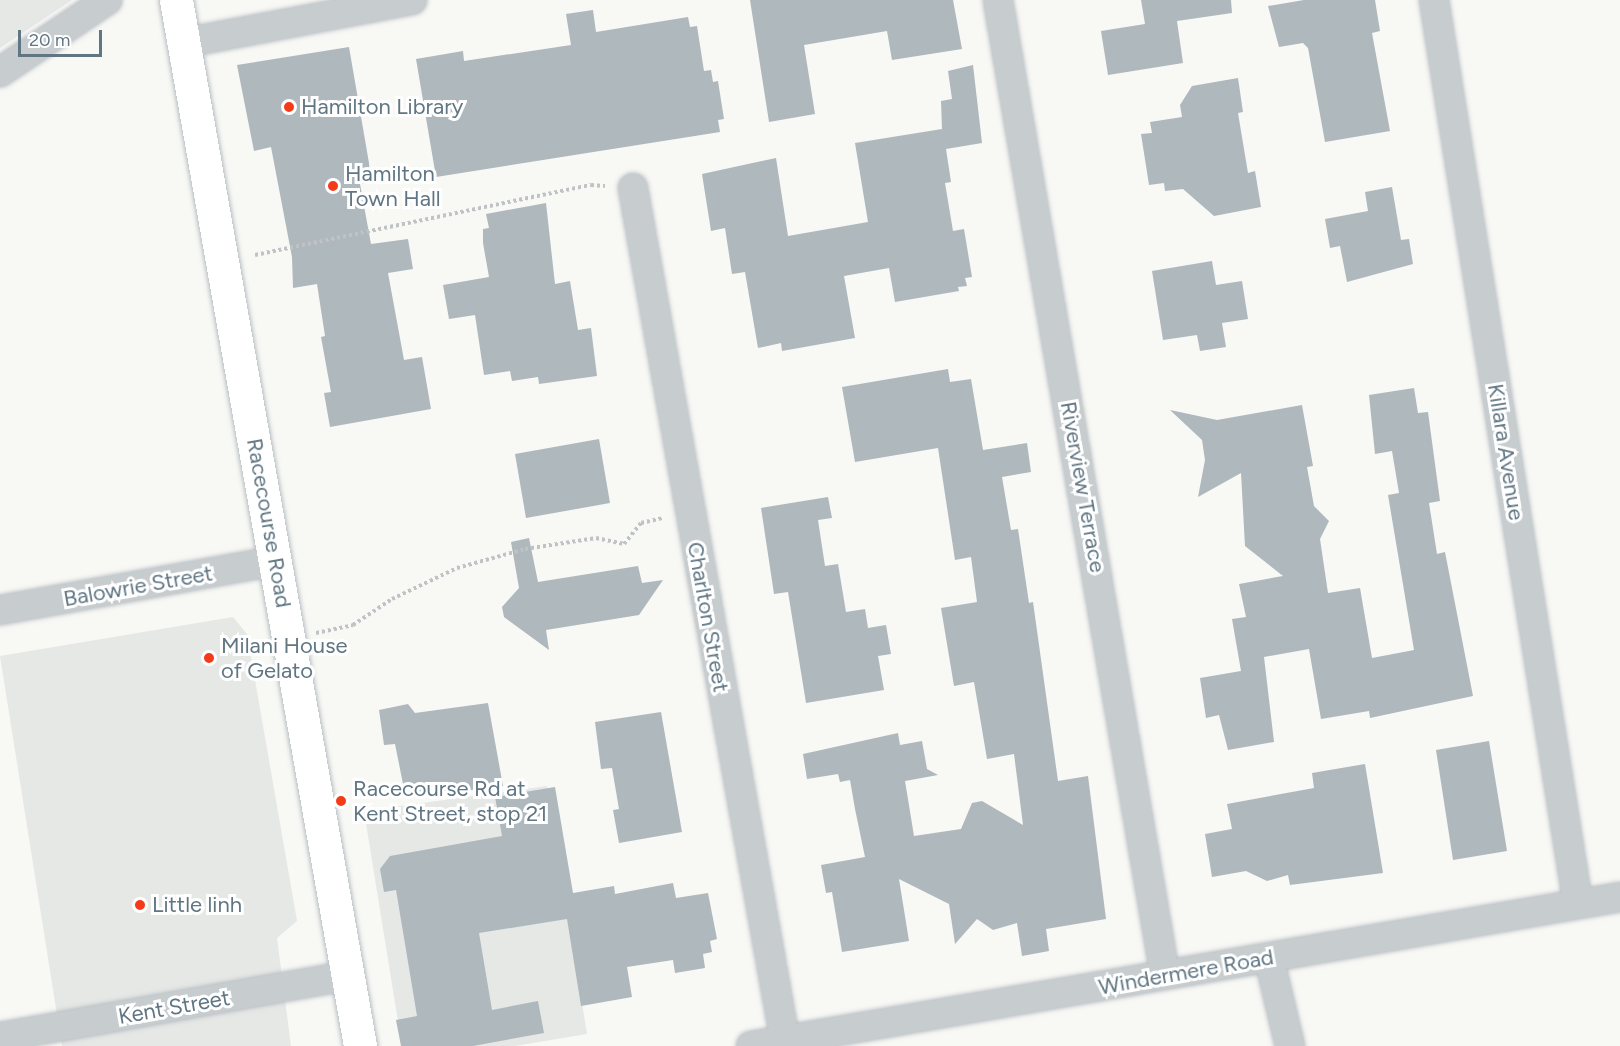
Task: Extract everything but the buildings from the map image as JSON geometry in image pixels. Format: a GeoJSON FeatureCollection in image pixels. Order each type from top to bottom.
{"type":"FeatureCollection","features":[{"type":"Feature","properties":{"kind":"street"},"geometry":{"type":"LineString","coordinates":[[0,72],[107,0]]}},
{"type":"Feature","properties":{"kind":"street","name":"Racecourse Road"},"geometry":{"type":"LineString","coordinates":[[176,0],[360,1046]]}},
{"type":"Feature","properties":{"kind":"street"},"geometry":{"type":"LineString","coordinates":[[184,44],[412,0]]}},
{"type":"Feature","properties":{"kind":"street","name":"Riverview Terrace"},"geometry":{"type":"LineString","coordinates":[[998,0],[1165,975]]}},
{"type":"Feature","properties":{"kind":"street","name":"Killara Avenue"},"geometry":{"type":"LineString","coordinates":[[1434,0],[1578,904]]}},
{"type":"Feature","properties":{"kind":"street","name":"Charlton Street"},"geometry":{"type":"LineString","coordinates":[[633,188],[785,1043]]}},
{"type":"Feature","properties":{"kind":"street","name":"Balowrie Street"},"geometry":{"type":"LineString","coordinates":[[0,610],[276,561]]}},
{"type":"Feature","properties":{"kind":"street","name":"Windermere Road"},"geometry":{"type":"LineString","coordinates":[[751,1046],[785,1043],[1620,897]]}},
{"type":"Feature","properties":{"kind":"street"},"geometry":{"type":"LineString","coordinates":[[1269,958],[1290,1046]]}},
{"type":"Feature","properties":{"kind":"street","name":"Kent Street"},"geometry":{"type":"LineString","coordinates":[[0,1037],[347,976]]}},
{"type":"Feature","properties":{"kind":"path"},"geometry":{"type":"LineString","coordinates":[[255,255],[591,185],[633,188]]}},
{"type":"Feature","properties":{"kind":"path"},"geometry":{"type":"LineString","coordinates":[[290,640],[353,625],[392,599],[457,568],[525,549],[596,538],[624,544],[641,523],[690,512]]}},
{"type":"Feature","properties":{"kind":"shaded area"},"geometry":{"type":"Polygon","coordinates":[[[0,0],[72,0],[0,48],[0,0]]]}},
{"type":"Feature","properties":{"kind":"shaded area"},"geometry":{"type":"Polygon","coordinates":[[[233,617],[247,634],[297,921],[277,938],[291,1046],[62,1046],[0,656],[233,617]]]}},
{"type":"Feature","properties":{"kind":"shaded area"},"geometry":{"type":"Polygon","coordinates":[[[547,786],[587,1034],[515,1046],[402,1046],[364,811],[547,786]]]}},
{"type":"Feature","properties":{"kind":"place","name":"Hamilton Library"},"geometry":{"type":"Point","coordinates":[289,107]}},
{"type":"Feature","properties":{"kind":"place","name":"Hamilton Town Hall"},"geometry":{"type":"Point","coordinates":[333,186]}},
{"type":"Feature","properties":{"kind":"place","name":"Milani House of Gelato"},"geometry":{"type":"Point","coordinates":[209,658]}},
{"type":"Feature","properties":{"kind":"place","name":"Racecourse Rd at Kent Street, stop 21"},"geometry":{"type":"Point","coordinates":[341,801]}},
{"type":"Feature","properties":{"kind":"place","name":"Little linh"},"geometry":{"type":"Point","coordinates":[140,905]}}]}
